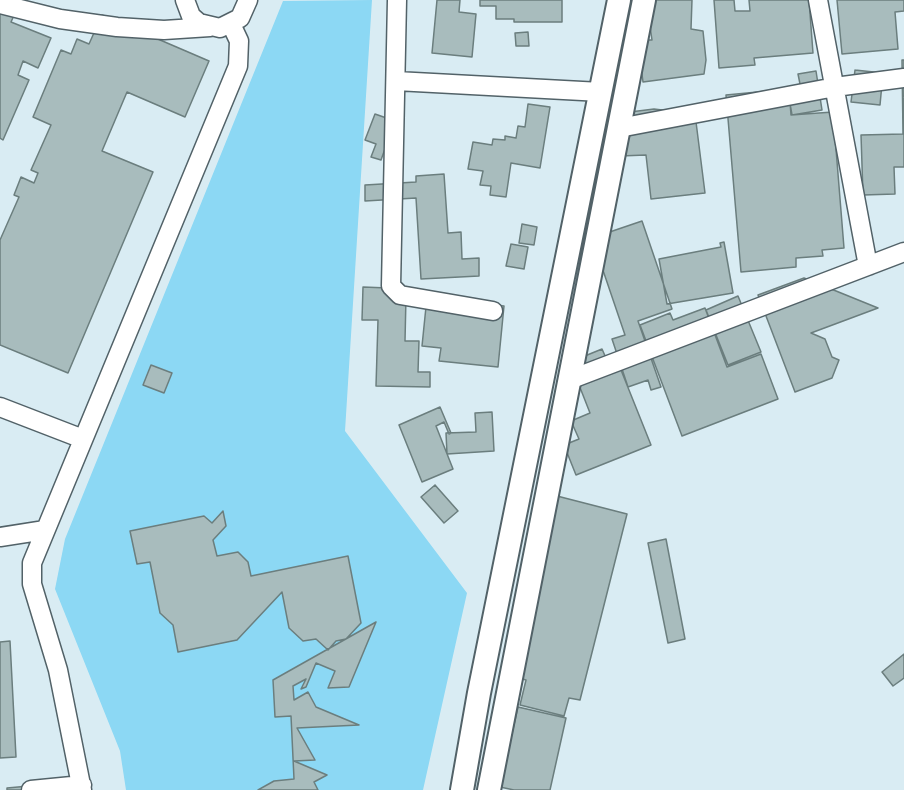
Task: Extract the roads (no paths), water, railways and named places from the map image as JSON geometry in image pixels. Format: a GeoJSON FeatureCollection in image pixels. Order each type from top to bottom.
{"type":"FeatureCollection","features":[{"type":"Feature","properties":{"kind":"street"},"geometry":{"type":"LineString","coordinates":[[185,0],[191,16],[210,27]]}},
{"type":"Feature","properties":{"kind":"street"},"geometry":{"type":"LineString","coordinates":[[31,790],[82,787],[58,670],[32,584],[32,563],[238,66],[239,41],[235,21],[248,0]]}},
{"type":"Feature","properties":{"kind":"street"},"geometry":{"type":"LineString","coordinates":[[0,4],[60,19],[117,27],[164,30],[210,27],[235,21],[258,0]]}},
{"type":"Feature","properties":{"kind":"street"},"geometry":{"type":"LineString","coordinates":[[398,0],[391,286],[400,295],[493,311]]}},
{"type":"Feature","properties":{"kind":"street"},"geometry":{"type":"LineString","coordinates":[[462,790],[484,669],[620,0]]}},
{"type":"Feature","properties":{"kind":"street"},"geometry":{"type":"LineString","coordinates":[[489,790],[644,0]]}},
{"type":"Feature","properties":{"kind":"street"},"geometry":{"type":"LineString","coordinates":[[818,0],[868,266]]}},
{"type":"Feature","properties":{"kind":"street"},"geometry":{"type":"LineString","coordinates":[[619,128],[835,87],[904,78]]}},
{"type":"Feature","properties":{"kind":"street"},"geometry":{"type":"LineString","coordinates":[[396,81],[601,92]]}},
{"type":"Feature","properties":{"kind":"street"},"geometry":{"type":"LineString","coordinates":[[569,380],[904,252]]}},
{"type":"Feature","properties":{"kind":"street"},"geometry":{"type":"LineString","coordinates":[[0,407],[83,440]]}},
{"type":"Feature","properties":{"kind":"street"},"geometry":{"type":"LineString","coordinates":[[0,537],[45,530]]}}]}
